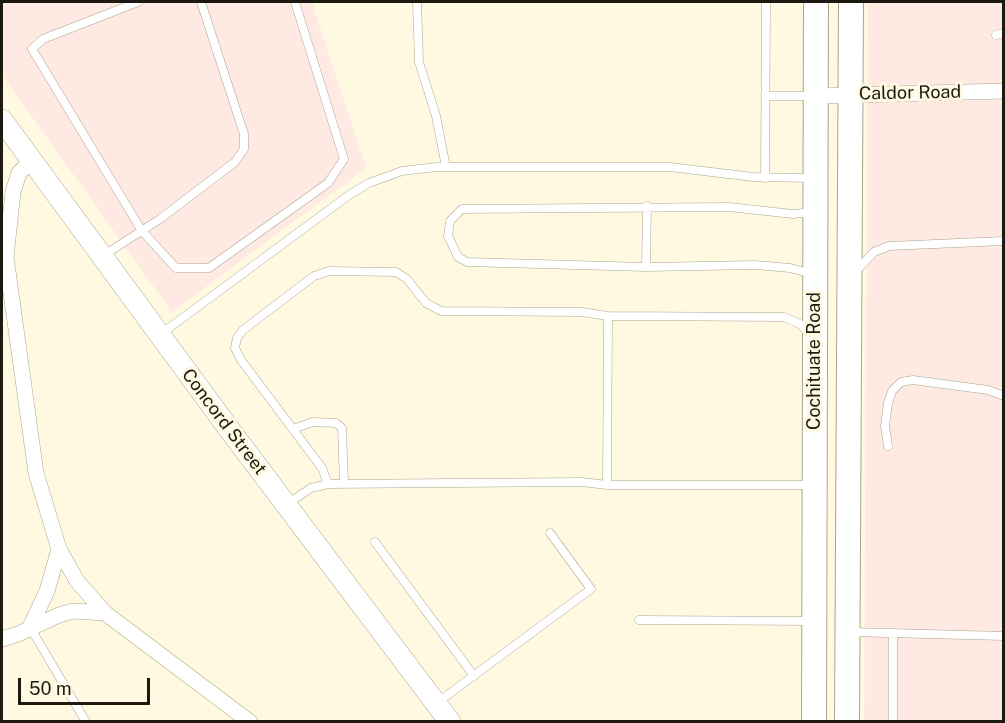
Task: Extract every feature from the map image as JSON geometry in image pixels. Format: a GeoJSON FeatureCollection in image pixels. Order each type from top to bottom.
{"type":"FeatureCollection","features":[{"type":"Feature","properties":{"kind":"main road","name":"Cochituate Road"},"geometry":{"type":"LineString","coordinates":[[814,722],[816,2]]}},
{"type":"Feature","properties":{"kind":"main road","name":"Cochituate Road"},"geometry":{"type":"LineString","coordinates":[[847,722],[851,2]]}},
{"type":"Feature","properties":{"kind":"main road","name":"Concord Street"},"geometry":{"type":"LineString","coordinates":[[2,120],[286,505],[450,722]]}},
{"type":"Feature","properties":{"kind":"street","name":"Caldor Road"},"geometry":{"type":"LineString","coordinates":[[816,96],[1004,91]]}},
{"type":"Feature","properties":{"kind":"street"},"geometry":{"type":"LineString","coordinates":[[31,161],[17,178],[4,235],[29,432],[42,499],[58,549],[77,581],[105,613],[250,722]]}},
{"type":"Feature","properties":{"kind":"street"},"geometry":{"type":"LineString","coordinates":[[30,627],[47,591],[58,549]]}},
{"type":"Feature","properties":{"kind":"street"},"geometry":{"type":"LineString","coordinates":[[2,639],[45,619],[73,611],[105,613]]}},
{"type":"Feature","properties":{"kind":"lane"},"geometry":{"type":"LineString","coordinates":[[138,2],[43,39],[32,49],[142,231],[176,268],[209,268],[328,183],[344,159],[295,2]]}},
{"type":"Feature","properties":{"kind":"lane"},"geometry":{"type":"LineString","coordinates":[[102,257],[142,231],[235,162],[244,149],[244,135],[201,2]]}},
{"type":"Feature","properties":{"kind":"lane"},"geometry":{"type":"LineString","coordinates":[[417,2],[419,62],[436,116],[446,167]]}},
{"type":"Feature","properties":{"kind":"lane"},"geometry":{"type":"LineString","coordinates":[[765,178],[766,2]]}},
{"type":"Feature","properties":{"kind":"lane"},"geometry":{"type":"LineString","coordinates":[[765,96],[816,96]]}},
{"type":"Feature","properties":{"kind":"lane"},"geometry":{"type":"LineString","coordinates":[[160,335],[360,189],[391,174],[446,167],[670,167],[765,178],[815,178]]}},
{"type":"Feature","properties":{"kind":"lane"},"geometry":{"type":"LineString","coordinates":[[814,274],[790,268],[755,265],[646,267],[467,262],[458,257],[448,236],[450,221],[462,208],[647,206],[729,207],[793,214],[815,212]]}},
{"type":"Feature","properties":{"kind":"lane"},"geometry":{"type":"LineString","coordinates":[[646,267],[647,206]]}},
{"type":"Feature","properties":{"kind":"lane"},"geometry":{"type":"LineString","coordinates":[[849,285],[861,264],[874,252],[889,246],[1004,241]]}},
{"type":"Feature","properties":{"kind":"lane"},"geometry":{"type":"LineString","coordinates":[[328,484],[322,468],[241,360],[235,343],[243,330],[318,273],[329,271],[396,272],[407,279],[426,303],[441,311],[587,312],[608,316],[784,317],[800,324],[815,342]]}},
{"type":"Feature","properties":{"kind":"lane"},"geometry":{"type":"LineString","coordinates":[[607,485],[608,316]]}},
{"type":"Feature","properties":{"kind":"lane"},"geometry":{"type":"LineString","coordinates":[[888,446],[885,426],[888,403],[892,391],[902,382],[913,380],[988,390],[1004,396]]}},
{"type":"Feature","properties":{"kind":"lane"},"geometry":{"type":"LineString","coordinates":[[293,429],[313,422],[336,423],[342,428],[344,484]]}},
{"type":"Feature","properties":{"kind":"lane"},"geometry":{"type":"LineString","coordinates":[[286,505],[311,488],[328,484],[559,485],[582,482],[607,485],[814,484]]}},
{"type":"Feature","properties":{"kind":"lane"},"geometry":{"type":"LineString","coordinates":[[436,704],[591,589],[550,533]]}},
{"type":"Feature","properties":{"kind":"lane"},"geometry":{"type":"LineString","coordinates":[[375,542],[474,676]]}},
{"type":"Feature","properties":{"kind":"lane"},"geometry":{"type":"LineString","coordinates":[[639,620],[814,621]]}},
{"type":"Feature","properties":{"kind":"lane"},"geometry":{"type":"LineString","coordinates":[[30,627],[86,722]]}},
{"type":"Feature","properties":{"kind":"lane"},"geometry":{"type":"LineString","coordinates":[[847,632],[1004,636]]}},
{"type":"Feature","properties":{"kind":"lane"},"geometry":{"type":"LineString","coordinates":[[893,633],[893,722]]}},
{"type":"Feature","properties":{"kind":"shaded area"},"geometry":{"type":"Polygon","coordinates":[[[2,2],[312,2],[366,168],[172,312],[2,75],[2,2]]]}},
{"type":"Feature","properties":{"kind":"shaded area"},"geometry":{"type":"Polygon","coordinates":[[[868,2],[1003,2],[1003,721],[864,722],[868,2]]]}}]}
